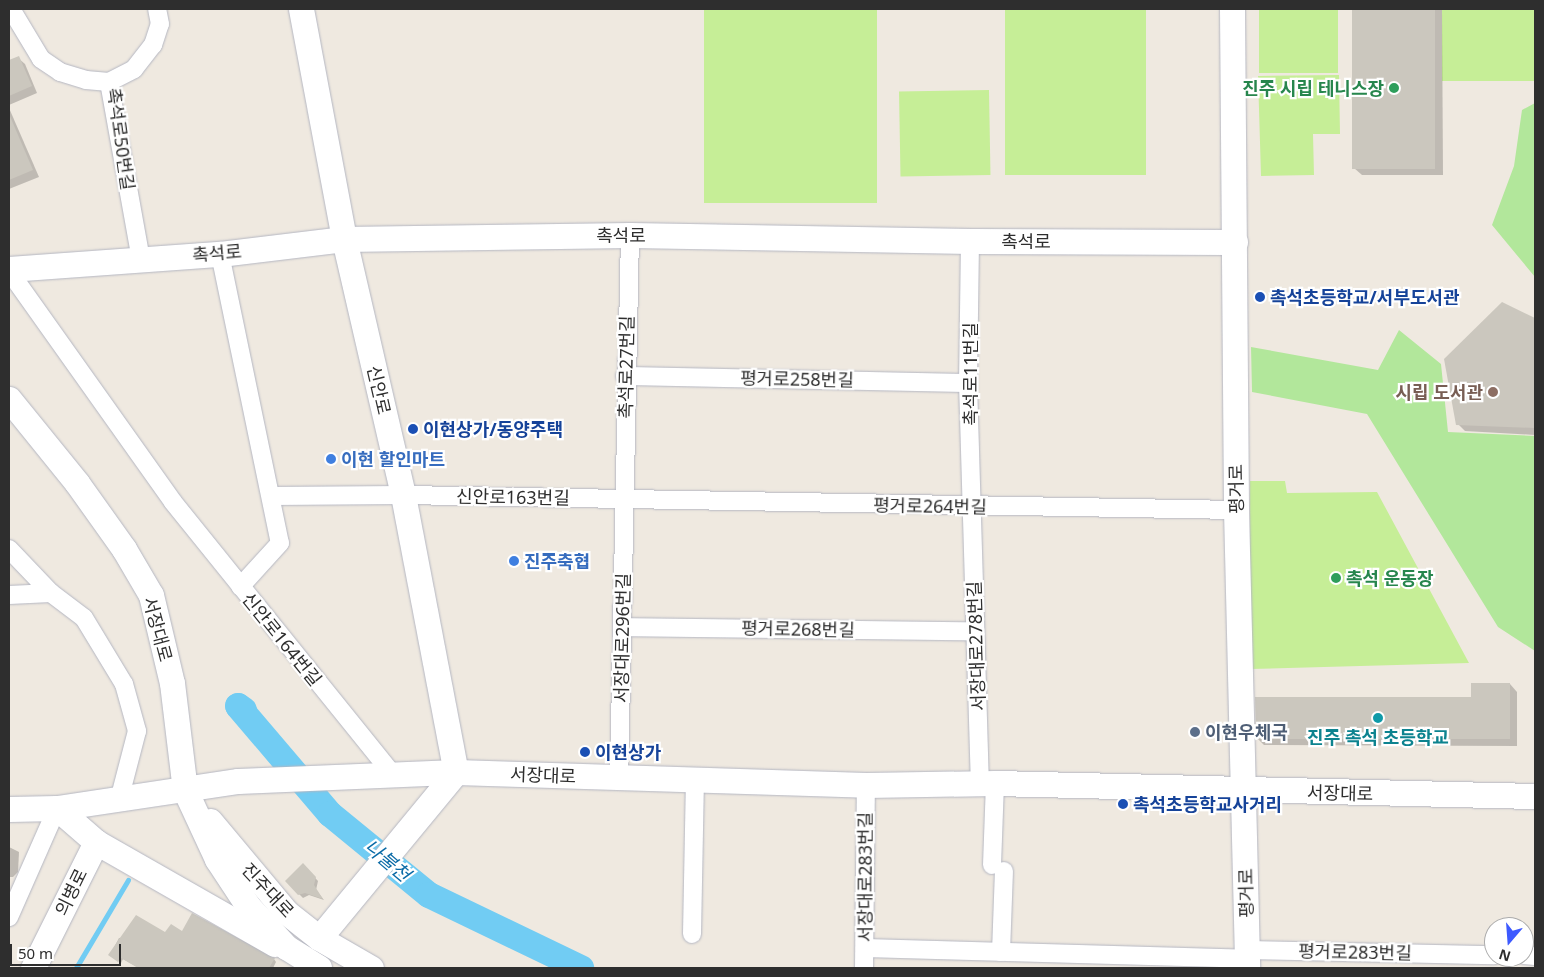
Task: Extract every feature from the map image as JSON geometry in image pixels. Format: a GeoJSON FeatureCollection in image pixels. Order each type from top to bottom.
{"type":"FeatureCollection","features":[{"type":"Feature","properties":{"kind":"street"},"geometry":{"type":"LineString","coordinates":[[11,9],[41,59],[60,72],[86,80],[109,82]]}},
{"type":"Feature","properties":{"kind":"street","name":"촉석로50번길"},"geometry":{"type":"LineString","coordinates":[[141,259],[109,82],[134,69],[153,45],[160,24],[158,9]]}},
{"type":"Feature","properties":{"kind":"street","name":"신안로"},"geometry":{"type":"LineString","coordinates":[[300,9],[344,239],[403,495],[456,772]]}},
{"type":"Feature","properties":{"kind":"street","name":"평거로"},"geometry":{"type":"LineString","coordinates":[[1232,9],[1236,510],[1245,791],[1247,959]]}},
{"type":"Feature","properties":{"kind":"street","name":"촉석로"},"geometry":{"type":"LineString","coordinates":[[9,270],[220,254],[344,239],[630,235],[970,241],[1234,242]]}},
{"type":"Feature","properties":{"kind":"street","name":"촉석로27번길"},"geometry":{"type":"LineString","coordinates":[[624,499],[630,235]]}},
{"type":"Feature","properties":{"kind":"street","name":"촉석로11번길"},"geometry":{"type":"LineString","coordinates":[[970,241],[968,383],[973,507]]}},
{"type":"Feature","properties":{"kind":"street","name":"신안로164번길"},"geometry":{"type":"LineString","coordinates":[[220,254],[272,496],[280,543],[240,587],[392,774]]}},
{"type":"Feature","properties":{"kind":"street","name":"촉석로"},"geometry":{"type":"LineString","coordinates":[[9,270],[173,502],[240,587]]}},
{"type":"Feature","properties":{"kind":"street","name":"평거로258번길"},"geometry":{"type":"LineString","coordinates":[[626,376],[968,383]]}},
{"type":"Feature","properties":{"kind":"street","name":"서장대로"},"geometry":{"type":"LineString","coordinates":[[9,399],[77,483],[124,549],[151,595],[172,683],[185,790],[238,781],[456,772],[866,785],[988,783],[1245,791],[1535,796]]}},
{"type":"Feature","properties":{"kind":"street"},"geometry":{"type":"LineString","coordinates":[[272,496],[403,495]]}},
{"type":"Feature","properties":{"kind":"street","name":"신안로163번길"},"geometry":{"type":"LineString","coordinates":[[403,495],[624,499]]}},
{"type":"Feature","properties":{"kind":"street","name":"평거로264번길"},"geometry":{"type":"LineString","coordinates":[[624,499],[973,507],[1236,510]]}},
{"type":"Feature","properties":{"kind":"street","name":"서장대로296번길"},"geometry":{"type":"LineString","coordinates":[[619,777],[624,499]]}},
{"type":"Feature","properties":{"kind":"street","name":"서장대로278번길"},"geometry":{"type":"LineString","coordinates":[[973,507],[974,631],[988,783]]}},
{"type":"Feature","properties":{"kind":"street"},"geometry":{"type":"LineString","coordinates":[[9,549],[51,593],[84,618],[124,684],[137,731],[119,800]]}},
{"type":"Feature","properties":{"kind":"street"},"geometry":{"type":"LineString","coordinates":[[9,595],[51,593]]}},
{"type":"Feature","properties":{"kind":"street","name":"평거로268번길"},"geometry":{"type":"LineString","coordinates":[[622,627],[974,631]]}},
{"type":"Feature","properties":{"kind":"street"},"geometry":{"type":"LineString","coordinates":[[319,938],[438,797],[456,772]]}},
{"type":"Feature","properties":{"kind":"street"},"geometry":{"type":"LineString","coordinates":[[692,934],[695,779]]}},
{"type":"Feature","properties":{"kind":"street"},"geometry":{"type":"LineString","coordinates":[[988,783],[998,868],[1001,952]]}},
{"type":"Feature","properties":{"kind":"street","name":"서장대로283번길"},"geometry":{"type":"LineString","coordinates":[[864,968],[866,785]]}},
{"type":"Feature","properties":{"kind":"street"},"geometry":{"type":"LineString","coordinates":[[9,809],[57,808],[185,790]]}},
{"type":"Feature","properties":{"kind":"street","name":"진주대로"},"geometry":{"type":"LineString","coordinates":[[185,790],[286,912],[319,938],[371,968]]}},
{"type":"Feature","properties":{"kind":"street","name":"진주대로"},"geometry":{"type":"LineString","coordinates":[[185,790],[217,859],[248,906],[286,947],[318,968]]}},
{"type":"Feature","properties":{"kind":"street"},"geometry":{"type":"LineString","coordinates":[[57,808],[96,842],[266,940],[286,947]]}},
{"type":"Feature","properties":{"kind":"street"},"geometry":{"type":"LineString","coordinates":[[9,917],[57,808]]}},
{"type":"Feature","properties":{"kind":"street","name":"의병로"},"geometry":{"type":"LineString","coordinates":[[34,968],[96,842]]}},
{"type":"Feature","properties":{"kind":"street","name":"평거로283번길"},"geometry":{"type":"LineString","coordinates":[[865,948],[1001,952],[1054,961],[1484,955]]}},
{"type":"Feature","properties":{"kind":"green space"},"geometry":{"type":"Polygon","coordinates":[[[704,9],[877,9],[877,203],[704,203],[704,9]]]}},
{"type":"Feature","properties":{"kind":"green space"},"geometry":{"type":"Polygon","coordinates":[[[1005,9],[1146,9],[1146,175],[1005,175],[1005,9]]]}},
{"type":"Feature","properties":{"kind":"green space"},"geometry":{"type":"Polygon","coordinates":[[[1259,9],[1338,9],[1338,73],[1259,73],[1259,9]]]}},
{"type":"Feature","properties":{"kind":"green space"},"geometry":{"type":"Polygon","coordinates":[[[1442,9],[1535,9],[1535,81],[1442,81],[1442,9]]]}},
{"type":"Feature","properties":{"kind":"green space"},"geometry":{"type":"Polygon","coordinates":[[[1339,75],[1340,134],[1313,134],[1314,175],[1261,176],[1258,76],[1339,75]]]}},
{"type":"Feature","properties":{"kind":"green space"},"geometry":{"type":"Polygon","coordinates":[[[989,90],[990,175],[900,177],[899,92],[989,90]]]}},
{"type":"Feature","properties":{"kind":"green space"},"geometry":{"type":"Polygon","coordinates":[[[1535,103],[1535,277],[1492,225],[1514,166],[1522,110],[1535,103]]]}},
{"type":"Feature","properties":{"kind":"green space"},"geometry":{"type":"Polygon","coordinates":[[[1399,330],[1441,364],[1448,432],[1535,436],[1535,651],[1498,627],[1367,414],[1252,392],[1251,347],[1378,370],[1399,330]]]}},
{"type":"Feature","properties":{"kind":"green space","name":"촉석 운동장"},"geometry":{"type":"Polygon","coordinates":[[[1250,481],[1285,481],[1287,493],[1377,492],[1469,663],[1250,669],[1250,481]]]}},
{"type":"Feature","properties":{"kind":"building","name":"진주 시립 테니스장"},"geometry":{"type":"Polygon","coordinates":[[[1352,9],[1435,9],[1435,169],[1352,169],[1352,9]]]}},
{"type":"Feature","properties":{"kind":"building"},"geometry":{"type":"Polygon","coordinates":[[[19,56],[32,86],[9,96],[9,60],[19,56]]]}},
{"type":"Feature","properties":{"kind":"building"},"geometry":{"type":"Polygon","coordinates":[[[9,114],[33,170],[9,180],[9,114]]]}},
{"type":"Feature","properties":{"kind":"building","name":"시립 도서관"},"geometry":{"type":"Polygon","coordinates":[[[1502,302],[1535,318],[1535,428],[1456,425],[1444,359],[1502,302]]]}},
{"type":"Feature","properties":{"kind":"building","name":"진주 촉석 초등학교"},"geometry":{"type":"Polygon","coordinates":[[[1471,683],[1510,683],[1510,739],[1256,739],[1255,697],[1471,697],[1471,683]]]}},
{"type":"Feature","properties":{"kind":"building"},"geometry":{"type":"Polygon","coordinates":[[[303,863],[316,877],[314,885],[323,899],[305,893],[298,895],[285,881],[303,863]]]}},
{"type":"Feature","properties":{"kind":"building"},"geometry":{"type":"Polygon","coordinates":[[[192,913],[275,958],[269,968],[138,968],[121,958],[118,962],[108,955],[136,915],[165,932],[171,924],[182,931],[192,913]]]}},
{"type":"Feature","properties":{"kind":"waterway","name":"나불천"},"geometry":{"type":"LineString","coordinates":[[244,710],[238,706],[330,814],[429,895],[581,968]]}},
{"type":"Feature","properties":{"kind":"waterway"},"geometry":{"type":"LineString","coordinates":[[76,968],[128,880]]}},
{"type":"Feature","properties":{"kind":"place","name":"진주 시립 테니스장"},"geometry":{"type":"Point","coordinates":[1394,88]}},
{"type":"Feature","properties":{"kind":"place","name":"촉석초등학교/서부도서관"},"geometry":{"type":"Point","coordinates":[1260,297]}},
{"type":"Feature","properties":{"kind":"place","name":"시립 도서관"},"geometry":{"type":"Point","coordinates":[1493,392]}},
{"type":"Feature","properties":{"kind":"place","name":"이현상가/동양주택"},"geometry":{"type":"Point","coordinates":[413,429]}},
{"type":"Feature","properties":{"kind":"place","name":"이현 할인마트"},"geometry":{"type":"Point","coordinates":[331,459]}},
{"type":"Feature","properties":{"kind":"place","name":"진주축협"},"geometry":{"type":"Point","coordinates":[514,561]}},
{"type":"Feature","properties":{"kind":"place","name":"촉석 운동장"},"geometry":{"type":"Point","coordinates":[1336,578]}},
{"type":"Feature","properties":{"kind":"place","name":"진주 촉석 초등학교"},"geometry":{"type":"Point","coordinates":[1378,718]}},
{"type":"Feature","properties":{"kind":"place","name":"이현우체국"},"geometry":{"type":"Point","coordinates":[1195,732]}},
{"type":"Feature","properties":{"kind":"place","name":"이현상가"},"geometry":{"type":"Point","coordinates":[585,752]}},
{"type":"Feature","properties":{"kind":"place","name":"촉석초등학교사거리"},"geometry":{"type":"Point","coordinates":[1123,804]}}]}
